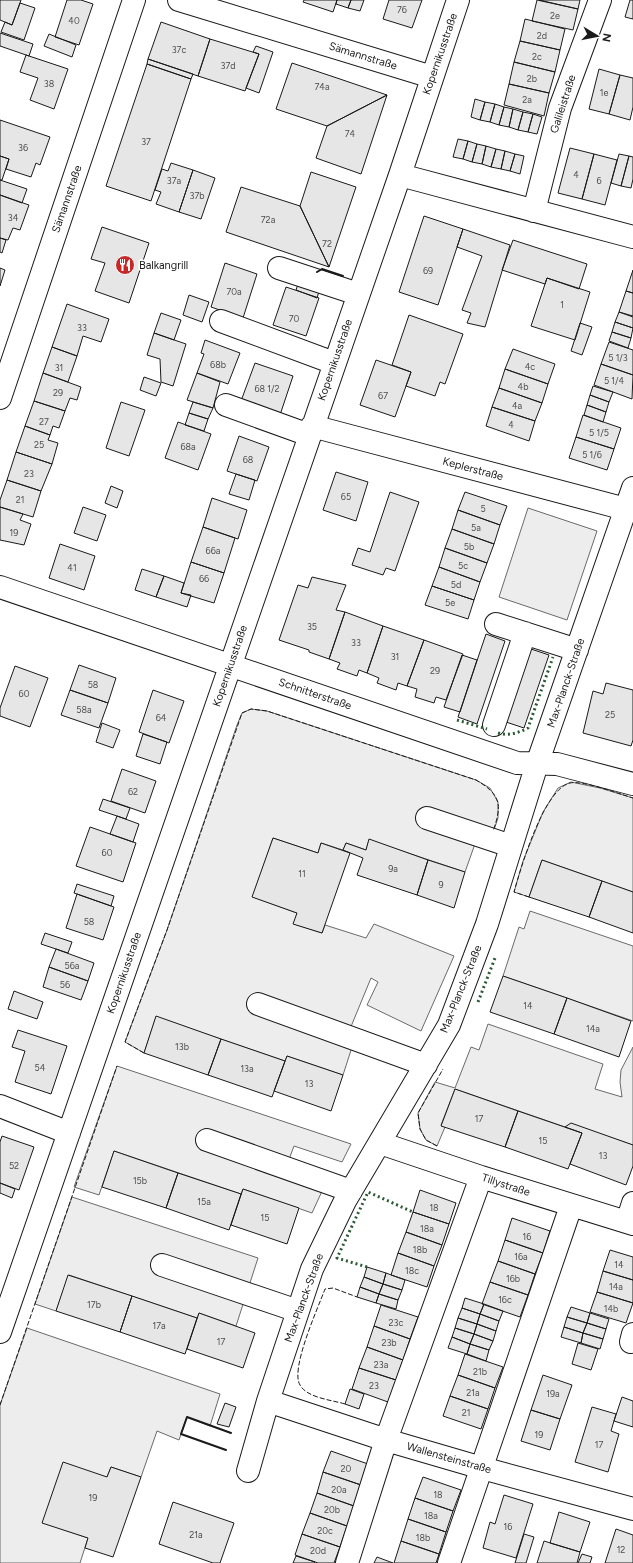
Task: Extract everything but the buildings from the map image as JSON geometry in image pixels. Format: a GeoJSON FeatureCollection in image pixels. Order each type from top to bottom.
{"type":"FeatureCollection","features":[{"type":"Feature","properties":{"kind":"street","name":"Sämannstraße"},"geometry":{"type":"LineString","coordinates":[[0,398],[8,346],[134,0]]}},
{"type":"Feature","properties":{"kind":"street","name":"Sämannstraße"},"geometry":{"type":"LineString","coordinates":[[179,0],[432,77]]}},
{"type":"Feature","properties":{"kind":"street","name":"Kopernikusstraße"},"geometry":{"type":"LineString","coordinates":[[0,1332],[400,175],[458,0]]}},
{"type":"Feature","properties":{"kind":"street","name":"Galileistraße"},"geometry":{"type":"LineString","coordinates":[[534,211],[560,108],[600,0]]}},
{"type":"Feature","properties":{"kind":"street"},"geometry":{"type":"LineString","coordinates":[[400,175],[633,237]]}},
{"type":"Feature","properties":{"kind":"street"},"geometry":{"type":"LineString","coordinates":[[279,268],[358,294]]}},
{"type":"Feature","properties":{"kind":"street"},"geometry":{"type":"LineString","coordinates":[[221,321],[334,363]]}},
{"type":"Feature","properties":{"kind":"street","name":"Keplerstraße"},"geometry":{"type":"LineString","coordinates":[[226,406],[311,430],[629,511]]}},
{"type":"Feature","properties":{"kind":"street","name":"Max-Planck-Straße"},"geometry":{"type":"LineString","coordinates":[[248,1470],[268,1401],[312,1269],[352,1191],[449,1025],[487,924],[537,764],[577,650],[629,511],[633,488]]}},
{"type":"Feature","properties":{"kind":"street","name":"Schnitterstraße"},"geometry":{"type":"LineString","coordinates":[[0,587],[517,762],[557,764],[633,784]]}},
{"type":"Feature","properties":{"kind":"street"},"geometry":{"type":"LineString","coordinates":[[496,624],[577,650]]}},
{"type":"Feature","properties":{"kind":"street"},"geometry":{"type":"LineString","coordinates":[[494,725],[525,633]]}},
{"type":"Feature","properties":{"kind":"street"},"geometry":{"type":"LineString","coordinates":[[427,818],[511,846]]}},
{"type":"Feature","properties":{"kind":"street"},"geometry":{"type":"LineString","coordinates":[[258,1004],[426,1065]]}},
{"type":"Feature","properties":{"kind":"street"},"geometry":{"type":"LineString","coordinates":[[0,1106],[70,1133]]}},
{"type":"Feature","properties":{"kind":"street"},"geometry":{"type":"LineString","coordinates":[[206,1140],[352,1191]]}},
{"type":"Feature","properties":{"kind":"street","name":"Tillystraße"},"geometry":{"type":"LineString","coordinates":[[380,1143],[571,1206],[631,1217]]}},
{"type":"Feature","properties":{"kind":"street"},"geometry":{"type":"LineString","coordinates":[[347,1563],[386,1440],[481,1177]]}},
{"type":"Feature","properties":{"kind":"street"},"geometry":{"type":"LineString","coordinates":[[449,1563],[571,1206]]}},
{"type":"Feature","properties":{"kind":"street"},"geometry":{"type":"LineString","coordinates":[[162,1265],[298,1311]]}},
{"type":"Feature","properties":{"kind":"street","name":"Wallensteinstraße"},"geometry":{"type":"LineString","coordinates":[[268,1401],[386,1440],[633,1509]]}},
{"type":"Feature","properties":{"kind":"shaded area"},"geometry":{"type":"Polygon","coordinates":[[[528,508],[597,531],[567,620],[499,597],[528,508]]]}},
{"type":"Feature","properties":{"kind":"shaded area"},"geometry":{"type":"Polygon","coordinates":[[[251,709],[267,711],[476,780],[490,788],[498,802],[498,818],[493,833],[476,841],[465,872],[369,840],[366,850],[346,843],[343,850],[321,843],[318,853],[273,838],[253,897],[297,913],[294,924],[322,933],[325,925],[366,938],[374,924],[454,956],[421,1031],[367,1005],[378,982],[371,978],[350,1029],[353,1044],[343,1075],[287,1056],[285,1061],[156,1017],[144,1053],[125,1042],[167,930],[237,725],[242,713],[251,709]]]}},
{"type":"Feature","properties":{"kind":"shaded area"},"geometry":{"type":"Polygon","coordinates":[[[571,782],[600,788],[633,798],[633,892],[542,860],[529,897],[514,892],[523,861],[543,812],[558,788],[571,782]]]}},
{"type":"Feature","properties":{"kind":"shaded area"},"geometry":{"type":"Polygon","coordinates":[[[530,911],[633,946],[633,1021],[503,976],[519,927],[524,929],[530,911]]]}},
{"type":"Feature","properties":{"kind":"shaded area"},"geometry":{"type":"Polygon","coordinates":[[[488,1024],[603,1064],[595,1089],[622,1097],[620,1082],[621,1070],[633,1047],[633,1145],[571,1124],[565,1127],[455,1089],[441,1125],[445,1127],[437,1146],[426,1140],[420,1129],[418,1113],[435,1082],[455,1088],[471,1047],[479,1050],[488,1024]]]}},
{"type":"Feature","properties":{"kind":"shaded area"},"geometry":{"type":"Polygon","coordinates":[[[117,1066],[351,1144],[342,1162],[294,1146],[288,1162],[323,1189],[312,1213],[243,1189],[241,1194],[114,1151],[99,1195],[74,1187],[117,1066]]]}},
{"type":"Feature","properties":{"kind":"shaded area"},"geometry":{"type":"Polygon","coordinates":[[[72,1197],[258,1258],[236,1326],[199,1313],[197,1318],[69,1275],[56,1311],[35,1304],[72,1197]]]}},
{"type":"Feature","properties":{"kind":"shaded area"},"geometry":{"type":"Polygon","coordinates":[[[27,1328],[220,1394],[210,1426],[187,1417],[179,1440],[157,1431],[141,1477],[111,1467],[107,1477],[47,1524],[88,1538],[80,1563],[0,1563],[0,1405],[27,1328]]]}},
{"type":"Feature","properties":{"kind":"hedge"},"geometry":{"type":"LineString","coordinates":[[498,733],[513,734],[528,728],[553,657]]}},
{"type":"Feature","properties":{"kind":"hedge"},"geometry":{"type":"LineString","coordinates":[[457,720],[487,729]]}},
{"type":"Feature","properties":{"kind":"hedge"},"geometry":{"type":"LineString","coordinates":[[478,1002],[495,958]]}},
{"type":"Feature","properties":{"kind":"hedge"},"geometry":{"type":"LineString","coordinates":[[367,1267],[337,1258],[368,1192],[413,1212]]}},
{"type":"Feature","properties":{"kind":"fence"},"geometry":{"type":"LineString","coordinates":[[144,1053],[125,1042],[167,930],[242,713],[251,709],[267,711],[476,780],[495,795],[498,814],[493,831]]}},
{"type":"Feature","properties":{"kind":"fence"},"geometry":{"type":"LineString","coordinates":[[529,897],[514,892],[517,880],[535,830],[551,799],[560,788],[570,783],[576,783],[601,788],[633,798]]}},
{"type":"Feature","properties":{"kind":"fence"},"geometry":{"type":"LineString","coordinates":[[0,1405],[117,1066]]}},
{"type":"Feature","properties":{"kind":"fence"},"geometry":{"type":"LineString","coordinates":[[437,1146],[426,1140],[420,1129],[418,1113],[443,1069]]}},
{"type":"Feature","properties":{"kind":"fence"},"geometry":{"type":"LineString","coordinates":[[345,1404],[314,1396],[303,1389],[300,1385],[298,1377],[299,1366],[306,1338],[325,1289],[333,1288],[357,1297]]}},
{"type":"Feature","properties":{"kind":"wall"},"geometry":{"type":"LineString","coordinates":[[317,272],[322,269],[343,276]]}},
{"type":"Feature","properties":{"kind":"wall"},"geometry":{"type":"LineString","coordinates":[[226,1450],[181,1434],[187,1417],[231,1433]]}},
{"type":"Feature","properties":{"kind":"place","name":"Balkangrill"},"geometry":{"type":"Point","coordinates":[125,265]}}]}
